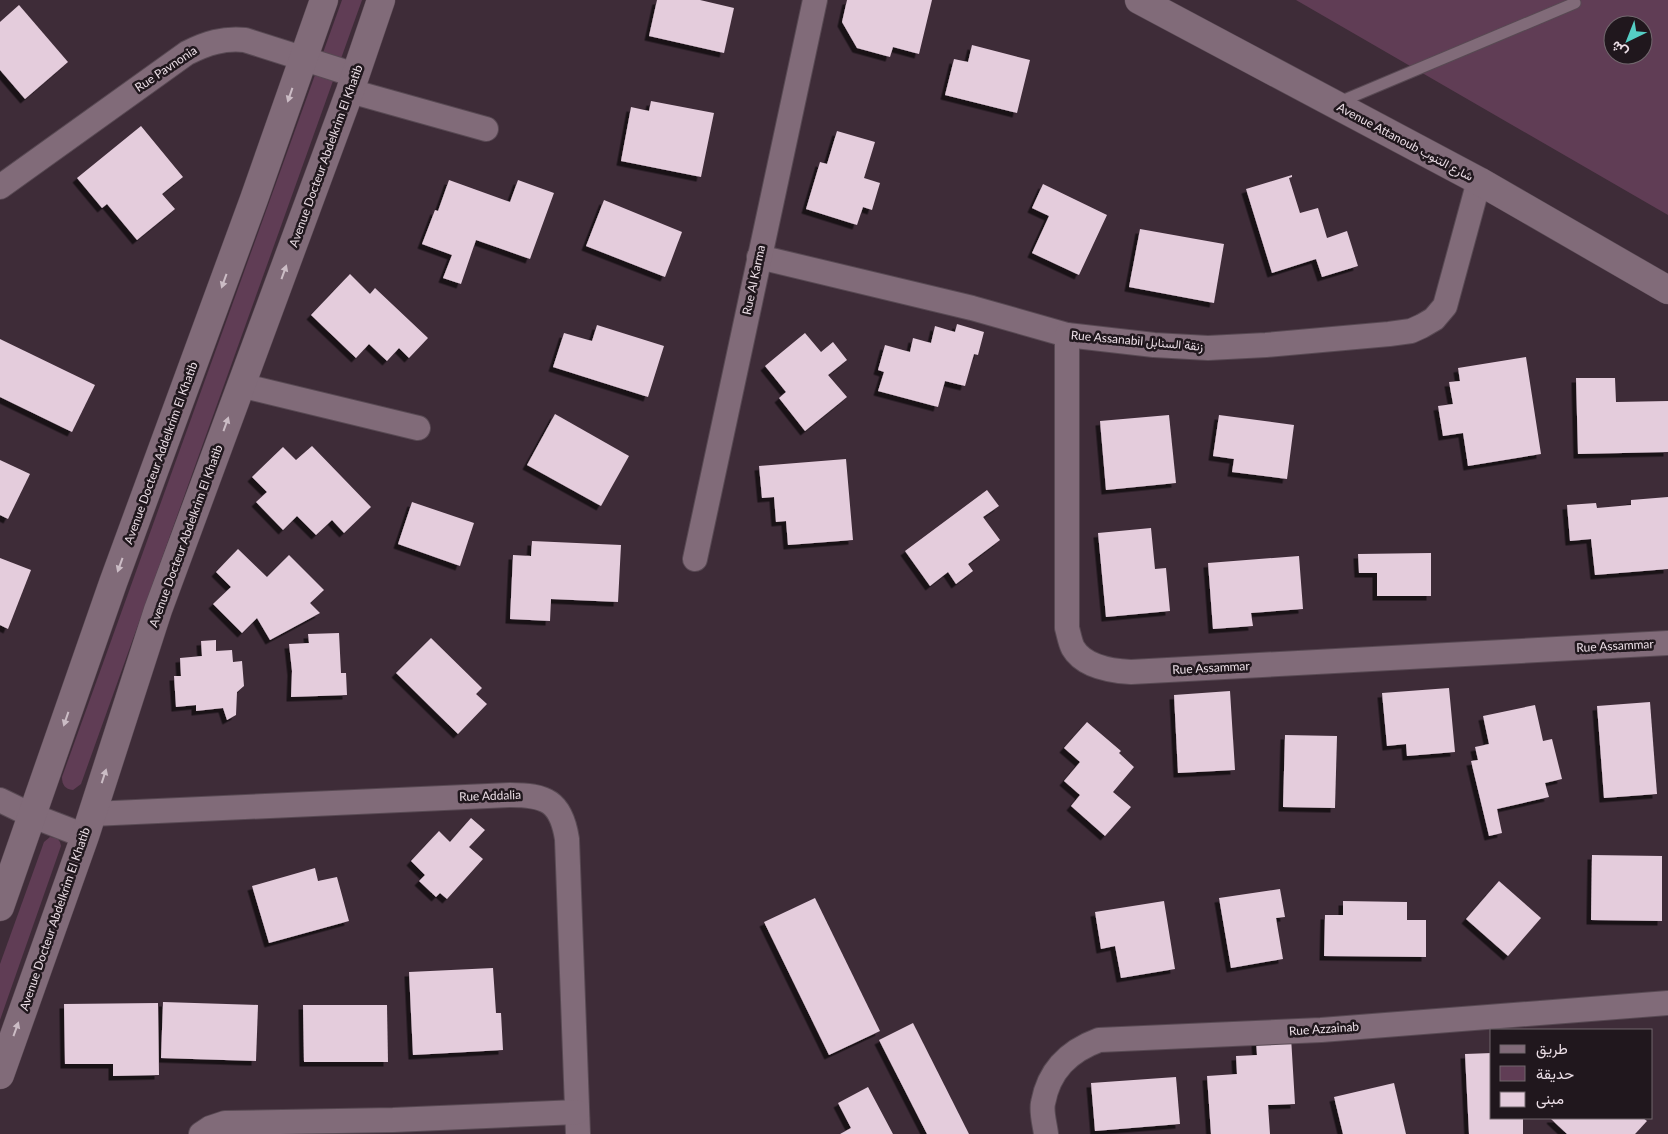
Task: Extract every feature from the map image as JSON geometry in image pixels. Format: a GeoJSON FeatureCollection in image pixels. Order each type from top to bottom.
{"type":"FeatureCollection","features":[{"type":"Feature","properties":{"kind":"main road","name":"Avenue Docteur Addelkrim El Khatib"},"geometry":{"type":"LineString","coordinates":[[0,907],[113,583],[251,208],[324,0]]}},
{"type":"Feature","properties":{"kind":"main road","name":"Avenue Docteur Abdelkrim El Khatib"},"geometry":{"type":"LineString","coordinates":[[0,1075],[88,825],[158,610],[240,386],[282,278],[381,0]]}},
{"type":"Feature","properties":{"kind":"main road","name":"Avenue Attanoub شارع التنوب"},"geometry":{"type":"LineString","coordinates":[[1139,0],[1479,182],[1668,290]]}},
{"type":"Feature","properties":{"kind":"street","name":"Rue Al Karma"},"geometry":{"type":"LineString","coordinates":[[695,559],[815,0]]}},
{"type":"Feature","properties":{"kind":"street","name":"Rue Pavnonia"},"geometry":{"type":"LineString","coordinates":[[0,186],[187,52],[217,40],[245,40],[303,58],[352,83],[486,129]]}},
{"type":"Feature","properties":{"kind":"street","name":"Rue Assanabil زنقة السنابل"},"geometry":{"type":"LineString","coordinates":[[759,257],[972,308],[1067,335],[1154,345],[1208,348],[1389,334],[1411,331],[1434,319],[1445,306],[1479,182]]}},
{"type":"Feature","properties":{"kind":"street","name":"Rue Assammar"},"geometry":{"type":"LineString","coordinates":[[1067,335],[1067,628],[1074,649],[1085,659],[1100,667],[1114,671],[1131,672],[1668,643]]}},
{"type":"Feature","properties":{"kind":"street"},"geometry":{"type":"LineString","coordinates":[[240,386],[418,428]]}},
{"type":"Feature","properties":{"kind":"street","name":"Rue Addalia"},"geometry":{"type":"LineString","coordinates":[[88,825],[510,795],[529,795],[542,798],[552,804],[560,812],[567,839],[578,1123]]}},
{"type":"Feature","properties":{"kind":"street"},"geometry":{"type":"LineString","coordinates":[[0,800],[32,816],[88,825]]}},
{"type":"Feature","properties":{"kind":"street","name":"Rue Azzainab"},"geometry":{"type":"LineString","coordinates":[[1046,1134],[1043,1104],[1050,1080],[1063,1060],[1083,1046],[1099,1040],[1321,1030],[1668,1003]]}},
{"type":"Feature","properties":{"kind":"street"},"geometry":{"type":"LineString","coordinates":[[201,1134],[210,1128],[225,1124],[392,1120],[578,1123]]}},
{"type":"Feature","properties":{"kind":"lane"},"geometry":{"type":"LineString","coordinates":[[1333,105],[1575,3]]}},
{"type":"Feature","properties":{"kind":"green space"},"geometry":{"type":"Polygon","coordinates":[[[342,0],[362,0],[81,784],[73,790],[68,789],[62,777],[342,0]]]}},
{"type":"Feature","properties":{"kind":"green space"},"geometry":{"type":"Polygon","coordinates":[[[1296,0],[1668,0],[1668,215],[1296,0]]]}},
{"type":"Feature","properties":{"kind":"green space"},"geometry":{"type":"Polygon","coordinates":[[[50,837],[57,838],[61,846],[0,1020],[0,964],[44,842],[50,837]]]}},
{"type":"Feature","properties":{"kind":"building"},"geometry":{"type":"Polygon","coordinates":[[[657,0],[700,0],[734,8],[724,53],[649,36],[657,0]]]}},
{"type":"Feature","properties":{"kind":"building"},"geometry":{"type":"Polygon","coordinates":[[[847,0],[932,0],[919,54],[893,47],[890,57],[857,48],[842,22],[847,0]]]}},
{"type":"Feature","properties":{"kind":"building"},"geometry":{"type":"Polygon","coordinates":[[[19,5],[68,62],[25,99],[0,70],[0,22],[19,5]]]}},
{"type":"Feature","properties":{"kind":"building"},"geometry":{"type":"Polygon","coordinates":[[[972,45],[1030,60],[1017,113],[945,95],[954,59],[968,62],[972,45]]]}},
{"type":"Feature","properties":{"kind":"building"},"geometry":{"type":"Polygon","coordinates":[[[651,101],[714,113],[701,177],[621,161],[631,107],[649,111],[651,101]]]}},
{"type":"Feature","properties":{"kind":"building"},"geometry":{"type":"Polygon","coordinates":[[[141,126],[183,177],[162,194],[175,209],[137,240],[107,204],[102,208],[77,178],[141,126]]]}},
{"type":"Feature","properties":{"kind":"building"},"geometry":{"type":"Polygon","coordinates":[[[837,131],[875,142],[864,178],[880,183],[872,210],[863,207],[857,225],[806,209],[820,162],[827,164],[837,131]]]}},
{"type":"Feature","properties":{"kind":"building"},"geometry":{"type":"Polygon","coordinates":[[[1292,175],[1289,178],[1300,213],[1318,208],[1327,238],[1347,231],[1358,266],[1322,277],[1316,259],[1272,273],[1246,189],[1292,175]]]}},
{"type":"Feature","properties":{"kind":"building"},"geometry":{"type":"Polygon","coordinates":[[[449,180],[510,202],[518,180],[554,193],[530,259],[476,240],[461,284],[443,278],[452,255],[422,244],[435,210],[438,211],[449,180]]]}},
{"type":"Feature","properties":{"kind":"building"},"geometry":{"type":"Polygon","coordinates":[[[1043,184],[1107,215],[1079,275],[1032,253],[1049,216],[1032,208],[1043,184]]]}},
{"type":"Feature","properties":{"kind":"building"},"geometry":{"type":"Polygon","coordinates":[[[604,200],[682,232],[665,277],[586,246],[604,200]]]}},
{"type":"Feature","properties":{"kind":"building"},"geometry":{"type":"Polygon","coordinates":[[[1140,229],[1224,244],[1214,303],[1129,287],[1140,229]]]}},
{"type":"Feature","properties":{"kind":"building"},"geometry":{"type":"Polygon","coordinates":[[[350,274],[370,294],[375,288],[428,338],[409,358],[399,348],[387,361],[369,344],[356,358],[311,315],[350,274]]]}},
{"type":"Feature","properties":{"kind":"building"},"geometry":{"type":"Polygon","coordinates":[[[957,324],[984,332],[978,355],[974,354],[965,386],[945,381],[938,407],[878,391],[884,372],[878,370],[885,345],[910,352],[913,338],[931,343],[935,326],[955,332],[957,324]]]}},
{"type":"Feature","properties":{"kind":"building"},"geometry":{"type":"Polygon","coordinates":[[[597,325],[664,346],[648,397],[553,367],[564,333],[592,341],[597,325]]]}},
{"type":"Feature","properties":{"kind":"building"},"geometry":{"type":"Polygon","coordinates":[[[805,333],[821,352],[833,342],[847,360],[828,375],[847,397],[805,431],[779,398],[786,392],[765,366],[805,333]]]}},
{"type":"Feature","properties":{"kind":"building"},"geometry":{"type":"Polygon","coordinates":[[[0,339],[95,385],[72,432],[0,397],[0,339]]]}},
{"type":"Feature","properties":{"kind":"building"},"geometry":{"type":"Polygon","coordinates":[[[1526,357],[1541,454],[1468,466],[1463,433],[1443,436],[1438,406],[1453,404],[1449,382],[1460,381],[1458,368],[1526,357]]]}},
{"type":"Feature","properties":{"kind":"building"},"geometry":{"type":"Polygon","coordinates":[[[1576,378],[1615,378],[1616,402],[1668,401],[1668,452],[1578,454],[1576,378]]]}},
{"type":"Feature","properties":{"kind":"building"},"geometry":{"type":"Polygon","coordinates":[[[555,414],[629,456],[601,506],[527,465],[555,414]]]}},
{"type":"Feature","properties":{"kind":"building"},"geometry":{"type":"Polygon","coordinates":[[[1169,415],[1176,483],[1106,490],[1100,421],[1169,415]]]}},
{"type":"Feature","properties":{"kind":"building"},"geometry":{"type":"Polygon","coordinates":[[[1219,415],[1294,425],[1287,479],[1232,472],[1234,459],[1213,456],[1219,415]]]}},
{"type":"Feature","properties":{"kind":"building"},"geometry":{"type":"Polygon","coordinates":[[[312,446],[371,507],[344,533],[332,520],[316,535],[297,516],[283,530],[256,502],[267,492],[252,477],[283,447],[296,460],[312,446]]]}},
{"type":"Feature","properties":{"kind":"building"},"geometry":{"type":"Polygon","coordinates":[[[846,459],[853,540],[788,545],[786,521],[776,522],[774,497],[762,498],[759,466],[846,459]]]}},
{"type":"Feature","properties":{"kind":"building"},"geometry":{"type":"Polygon","coordinates":[[[0,460],[30,474],[8,519],[0,515],[0,460]]]}},
{"type":"Feature","properties":{"kind":"building"},"geometry":{"type":"Polygon","coordinates":[[[987,490],[999,506],[983,517],[1000,540],[968,564],[973,571],[956,584],[948,572],[930,586],[905,551],[987,490]]]}},
{"type":"Feature","properties":{"kind":"building"},"geometry":{"type":"Polygon","coordinates":[[[1668,497],[1668,569],[1595,575],[1591,539],[1570,541],[1567,505],[1596,503],[1597,508],[1631,505],[1631,500],[1668,497]]]}},
{"type":"Feature","properties":{"kind":"building"},"geometry":{"type":"Polygon","coordinates":[[[412,502],[474,523],[460,566],[398,544],[412,502]]]}},
{"type":"Feature","properties":{"kind":"building"},"geometry":{"type":"Polygon","coordinates":[[[1151,528],[1155,569],[1166,568],[1170,611],[1106,617],[1098,533],[1151,528]]]}},
{"type":"Feature","properties":{"kind":"building"},"geometry":{"type":"Polygon","coordinates":[[[532,541],[621,545],[618,602],[551,599],[550,621],[510,619],[513,555],[531,556],[532,541]]]}},
{"type":"Feature","properties":{"kind":"building"},"geometry":{"type":"Polygon","coordinates":[[[238,549],[267,577],[289,555],[324,590],[310,603],[320,613],[270,640],[257,618],[242,633],[213,604],[231,587],[216,572],[238,549]]]}},
{"type":"Feature","properties":{"kind":"building"},"geometry":{"type":"Polygon","coordinates":[[[1431,553],[1431,596],[1377,596],[1377,573],[1359,573],[1358,554],[1431,553]]]}},
{"type":"Feature","properties":{"kind":"building"},"geometry":{"type":"Polygon","coordinates":[[[1299,556],[1303,609],[1251,613],[1253,626],[1213,629],[1208,563],[1299,556]]]}},
{"type":"Feature","properties":{"kind":"building"},"geometry":{"type":"Polygon","coordinates":[[[0,558],[31,570],[8,629],[0,625],[0,558]]]}},
{"type":"Feature","properties":{"kind":"building"},"geometry":{"type":"Polygon","coordinates":[[[339,633],[341,673],[346,673],[347,695],[291,697],[292,671],[289,644],[309,643],[308,634],[339,633]]]}},
{"type":"Feature","properties":{"kind":"building"},"geometry":{"type":"Polygon","coordinates":[[[431,638],[482,688],[476,694],[487,704],[458,734],[396,673],[431,638]]]}},
{"type":"Feature","properties":{"kind":"building"},"geometry":{"type":"Polygon","coordinates":[[[216,640],[216,651],[232,650],[233,662],[242,661],[244,686],[237,692],[236,715],[227,720],[223,708],[196,711],[196,705],[176,707],[174,676],[181,676],[180,658],[202,656],[201,641],[216,640]]]}},
{"type":"Feature","properties":{"kind":"building"},"geometry":{"type":"Polygon","coordinates":[[[1449,688],[1455,752],[1407,756],[1406,744],[1387,746],[1382,693],[1449,688]]]}},
{"type":"Feature","properties":{"kind":"building"},"geometry":{"type":"Polygon","coordinates":[[[1230,691],[1235,770],[1178,773],[1174,695],[1230,691]]]}},
{"type":"Feature","properties":{"kind":"building"},"geometry":{"type":"Polygon","coordinates":[[[1650,702],[1657,794],[1604,798],[1597,706],[1650,702]]]}},
{"type":"Feature","properties":{"kind":"building"},"geometry":{"type":"Polygon","coordinates":[[[1535,705],[1543,741],[1552,739],[1562,779],[1545,783],[1549,797],[1497,809],[1502,833],[1489,836],[1471,761],[1478,760],[1475,747],[1489,744],[1483,716],[1535,705]]]}},
{"type":"Feature","properties":{"kind":"building"},"geometry":{"type":"Polygon","coordinates":[[[1087,722],[1121,751],[1119,753],[1134,767],[1113,792],[1131,807],[1105,836],[1071,806],[1080,795],[1064,781],[1080,762],[1064,748],[1087,722]]]}},
{"type":"Feature","properties":{"kind":"building"},"geometry":{"type":"Polygon","coordinates":[[[1285,735],[1337,736],[1335,808],[1283,807],[1285,735]]]}},
{"type":"Feature","properties":{"kind":"building"},"geometry":{"type":"Polygon","coordinates":[[[471,818],[485,830],[469,847],[483,859],[447,899],[440,893],[436,897],[419,881],[425,875],[411,861],[439,831],[450,842],[471,818]]]}},
{"type":"Feature","properties":{"kind":"building"},"geometry":{"type":"Polygon","coordinates":[[[1592,855],[1662,856],[1662,921],[1591,920],[1592,855]]]}},
{"type":"Feature","properties":{"kind":"building"},"geometry":{"type":"Polygon","coordinates":[[[315,868],[318,881],[337,877],[349,921],[269,943],[252,886],[315,868]]]}},
{"type":"Feature","properties":{"kind":"building"},"geometry":{"type":"Polygon","coordinates":[[[1499,881],[1541,918],[1508,956],[1466,919],[1499,881]]]}},
{"type":"Feature","properties":{"kind":"building"},"geometry":{"type":"Polygon","coordinates":[[[1280,889],[1285,917],[1276,918],[1283,959],[1231,968],[1219,898],[1280,889]]]}},
{"type":"Feature","properties":{"kind":"building"},"geometry":{"type":"Polygon","coordinates":[[[815,898],[880,1031],[829,1055],[764,922],[815,898]]]}},
{"type":"Feature","properties":{"kind":"building"},"geometry":{"type":"Polygon","coordinates":[[[1164,901],[1175,969],[1121,978],[1115,946],[1101,949],[1095,912],[1164,901]]]}},
{"type":"Feature","properties":{"kind":"building"},"geometry":{"type":"Polygon","coordinates":[[[1343,901],[1407,902],[1407,920],[1426,920],[1426,957],[1324,956],[1325,915],[1343,915],[1343,901]]]}},
{"type":"Feature","properties":{"kind":"building"},"geometry":{"type":"Polygon","coordinates":[[[493,968],[496,1013],[501,1013],[503,1050],[413,1055],[409,972],[493,968]]]}},
{"type":"Feature","properties":{"kind":"building"},"geometry":{"type":"Polygon","coordinates":[[[163,1002],[258,1005],[256,1061],[161,1058],[163,1002]]]}},
{"type":"Feature","properties":{"kind":"building"},"geometry":{"type":"Polygon","coordinates":[[[158,1003],[159,1075],[113,1076],[113,1064],[65,1064],[64,1004],[158,1003]]]}},
{"type":"Feature","properties":{"kind":"building"},"geometry":{"type":"Polygon","coordinates":[[[303,1005],[387,1005],[388,1062],[304,1062],[303,1005]]]}},
{"type":"Feature","properties":{"kind":"building"},"geometry":{"type":"Polygon","coordinates":[[[913,1023],[969,1134],[927,1134],[879,1040],[913,1023]]]}},
{"type":"Feature","properties":{"kind":"building"},"geometry":{"type":"Polygon","coordinates":[[[1291,1037],[1295,1104],[1268,1105],[1270,1134],[1211,1134],[1207,1076],[1237,1074],[1236,1056],[1257,1055],[1256,1040],[1291,1037]]]}},
{"type":"Feature","properties":{"kind":"building"},"geometry":{"type":"Polygon","coordinates":[[[1490,1053],[1490,1119],[1523,1119],[1523,1134],[1469,1134],[1465,1054],[1490,1053]]]}},
{"type":"Feature","properties":{"kind":"building"},"geometry":{"type":"Polygon","coordinates":[[[1176,1077],[1180,1124],[1095,1131],[1091,1083],[1176,1077]]]}},
{"type":"Feature","properties":{"kind":"building"},"geometry":{"type":"Polygon","coordinates":[[[1394,1083],[1406,1134],[1343,1134],[1334,1097],[1394,1083]]]}},
{"type":"Feature","properties":{"kind":"building"},"geometry":{"type":"Polygon","coordinates":[[[868,1087],[893,1134],[840,1134],[851,1128],[838,1103],[868,1087]]]}},
{"type":"Feature","properties":{"kind":"building"},"geometry":{"type":"Polygon","coordinates":[[[1551,1119],[1644,1119],[1647,1121],[1635,1134],[1567,1134],[1551,1119]]]}}]}
